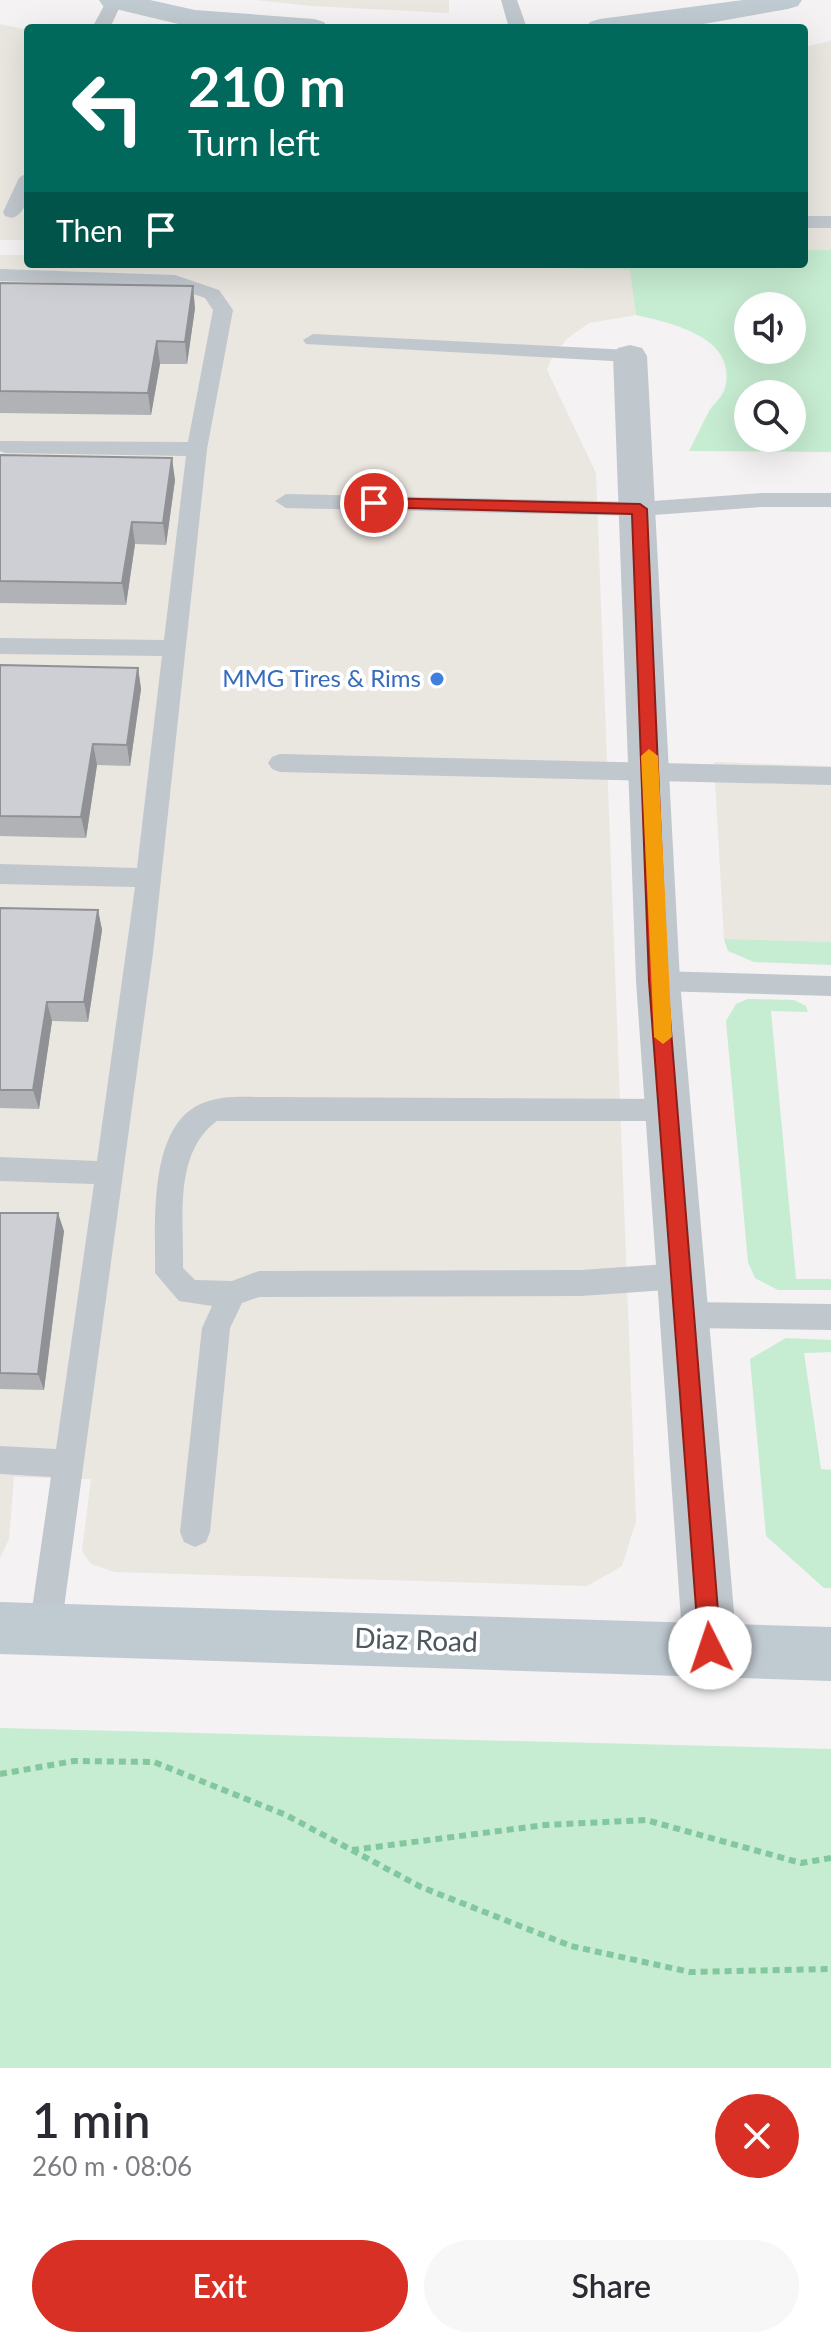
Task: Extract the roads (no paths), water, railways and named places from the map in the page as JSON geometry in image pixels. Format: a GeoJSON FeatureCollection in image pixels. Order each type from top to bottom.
{"type":"FeatureCollection","features":[{"type":"Feature","properties":{"kind":"main road"},"geometry":{"type":"LineString","coordinates":[[114,0],[195,19],[261,24]]}},
{"type":"Feature","properties":{"kind":"main road"},"geometry":{"type":"LineString","coordinates":[[638,24],[694,18],[788,0]]}},
{"type":"Feature","properties":{"kind":"main road","name":"Diaz Road"},"geometry":{"type":"LineString","coordinates":[[23,1629],[831,1654]]}},
{"type":"Feature","properties":{"kind":"street"},"geometry":{"type":"LineString","coordinates":[[630,356],[640,509],[658,981],[710,1648]]}},
{"type":"Feature","properties":{"kind":"lane"},"geometry":{"type":"LineString","coordinates":[[103,24],[114,0]]}},
{"type":"Feature","properties":{"kind":"lane"},"geometry":{"type":"LineString","coordinates":[[509,0],[517,24]]}},
{"type":"Feature","properties":{"kind":"lane"},"geometry":{"type":"LineString","coordinates":[[13,212],[24,187]]}},
{"type":"Feature","properties":{"kind":"lane"},"geometry":{"type":"LineString","coordinates":[[808,222],[831,222]]}},
{"type":"Feature","properties":{"kind":"lane"},"geometry":{"type":"LineString","coordinates":[[0,275],[175,281],[212,294],[223,310],[197,449],[148,878],[69,1464],[23,1629]]}},
{"type":"Feature","properties":{"kind":"lane"},"geometry":{"type":"LineString","coordinates":[[313,340],[630,356]]}},
{"type":"Feature","properties":{"kind":"lane"},"geometry":{"type":"LineString","coordinates":[[5,446],[197,449]]}},
{"type":"Feature","properties":{"kind":"lane"},"geometry":{"type":"LineString","coordinates":[[286,501],[640,509],[762,500],[831,500]]}},
{"type":"Feature","properties":{"kind":"lane"},"geometry":{"type":"LineString","coordinates":[[0,646],[174,648]]}},
{"type":"Feature","properties":{"kind":"lane"},"geometry":{"type":"LineString","coordinates":[[280,763],[831,776]]}},
{"type":"Feature","properties":{"kind":"lane"},"geometry":{"type":"LineString","coordinates":[[0,874],[148,878]]}},
{"type":"Feature","properties":{"kind":"lane"},"geometry":{"type":"LineString","coordinates":[[658,981],[831,986]]}},
{"type":"Feature","properties":{"kind":"lane"},"geometry":{"type":"LineString","coordinates":[[668,1110],[265,1108],[210,1111],[189,1127],[173,1161],[169,1273],[189,1292],[232,1294],[259,1284],[581,1283],[831,1317]]}},
{"type":"Feature","properties":{"kind":"lane"},"geometry":{"type":"LineString","coordinates":[[0,1169],[109,1173]]}},
{"type":"Feature","properties":{"kind":"lane"},"geometry":{"type":"LineString","coordinates":[[195,1532],[216,1328],[232,1294]]}},
{"type":"Feature","properties":{"kind":"lane"},"geometry":{"type":"LineString","coordinates":[[0,1460],[69,1464]]}},
{"type":"Feature","properties":{"kind":"place","name":"MMG Tires & Rims"},"geometry":{"type":"Point","coordinates":[437,679]}}]}
